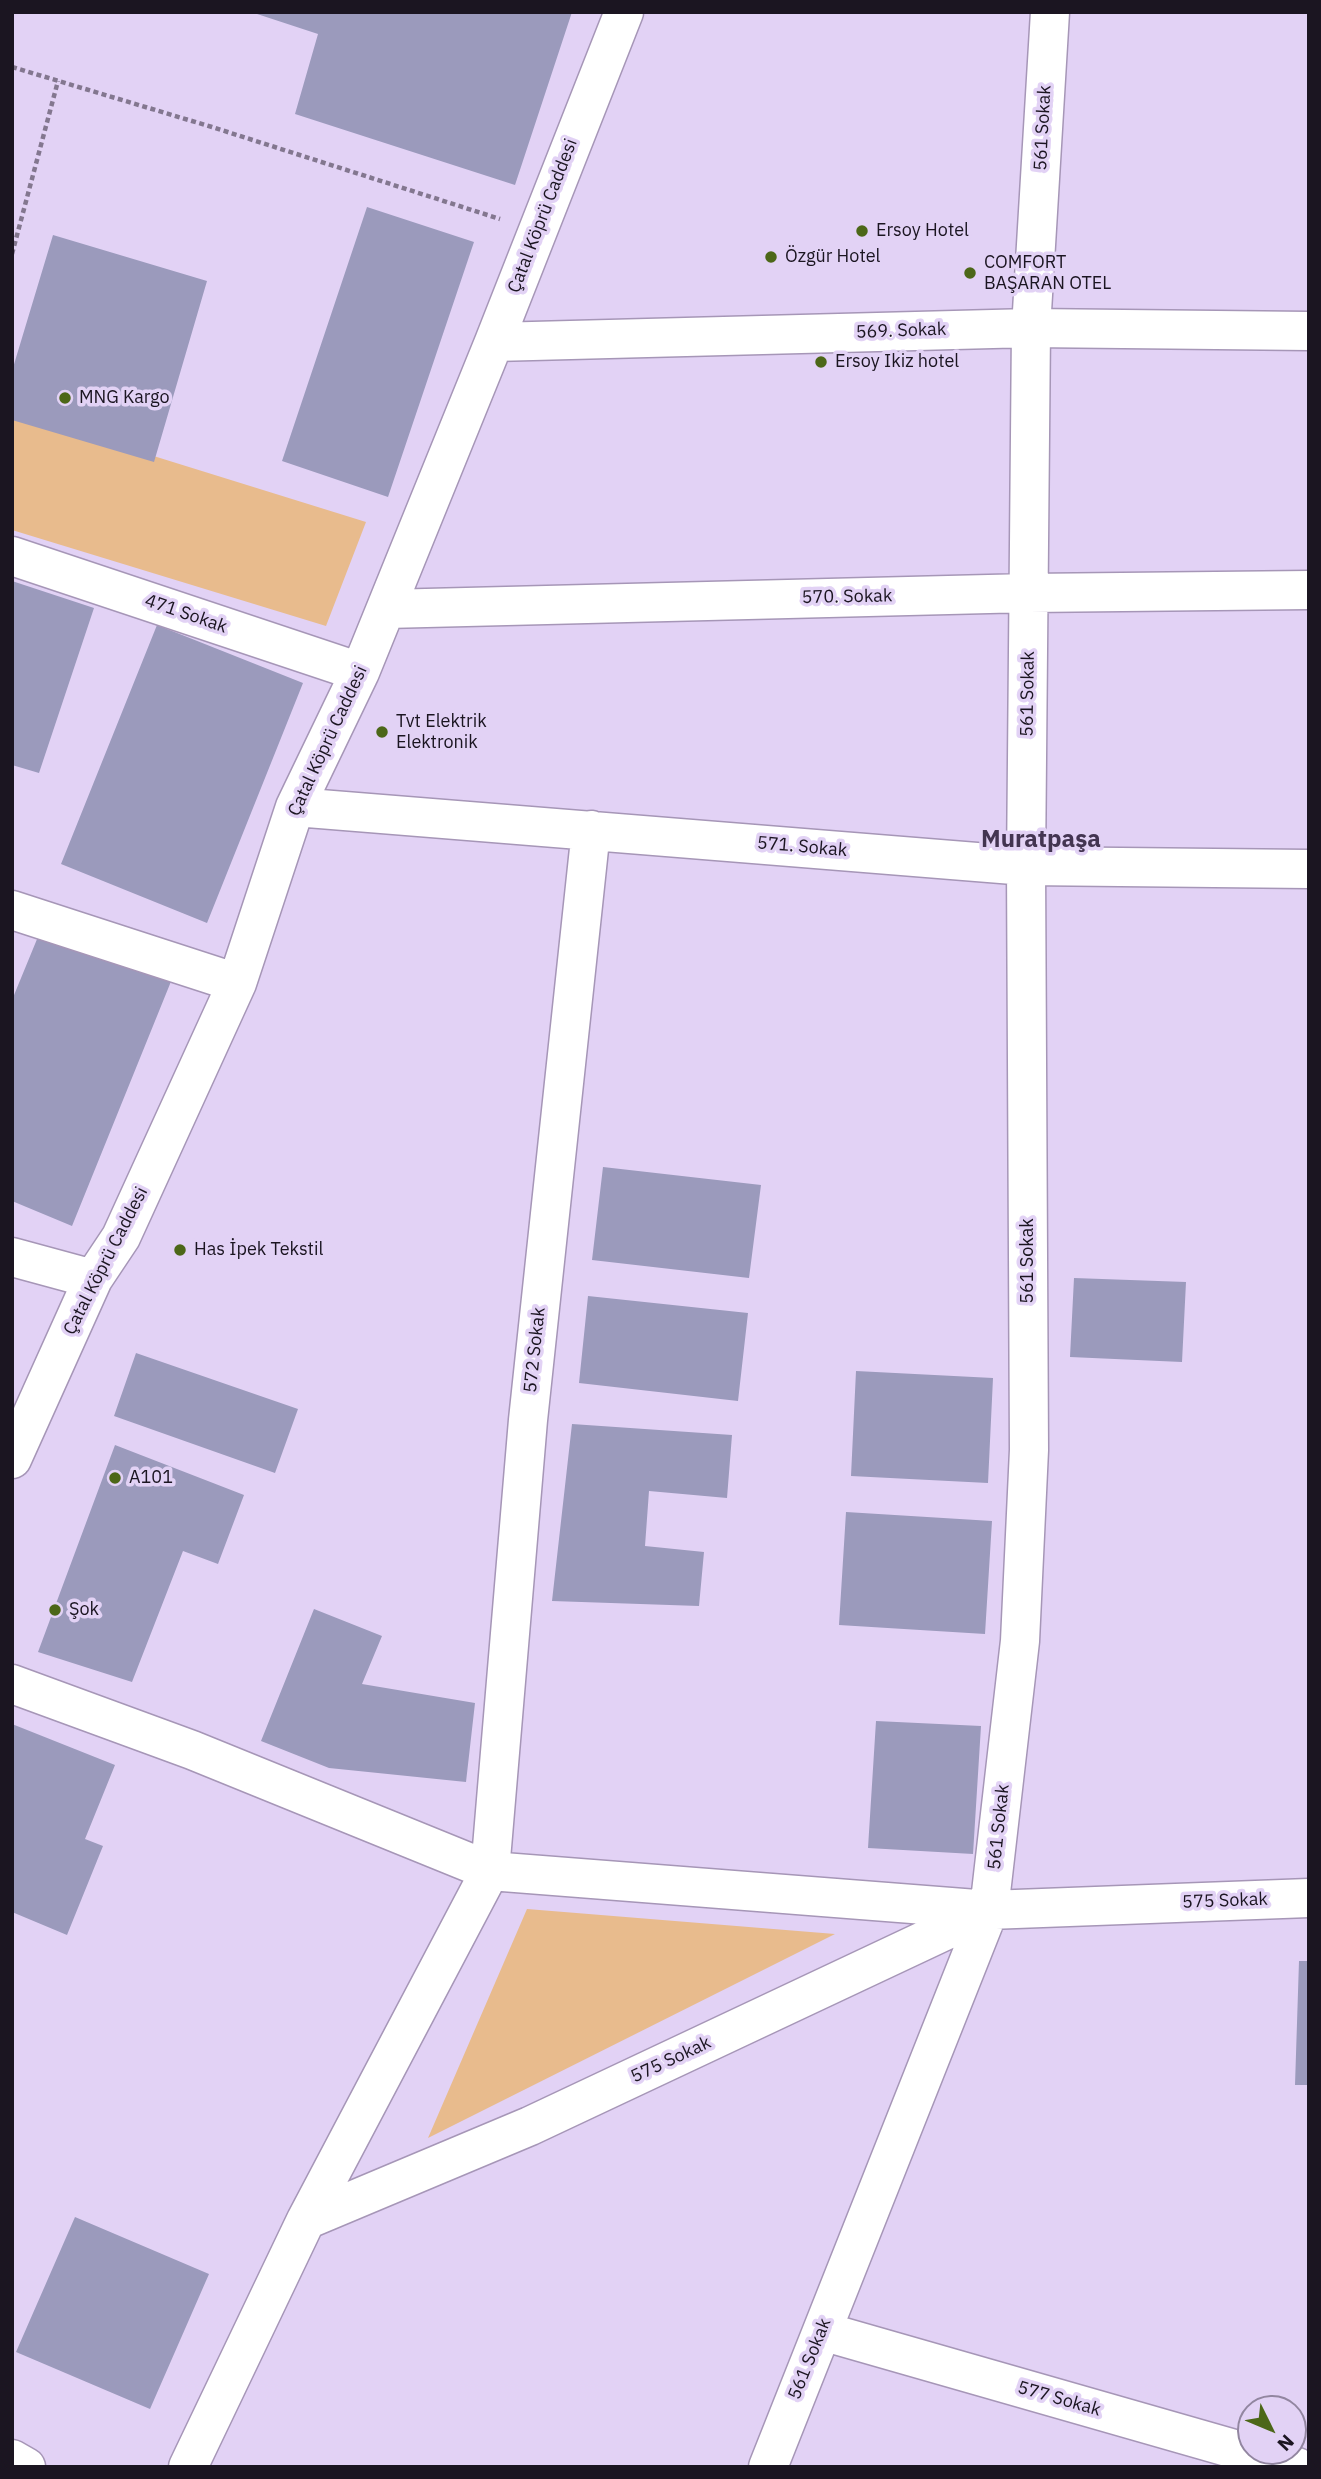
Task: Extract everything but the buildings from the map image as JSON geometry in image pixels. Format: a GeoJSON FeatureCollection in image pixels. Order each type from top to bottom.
{"type":"FeatureCollection","features":[{"type":"Feature","properties":{"kind":"street","name":"Çatal Köprü Caddesi"},"geometry":{"type":"LineString","coordinates":[[12,1459],[93,1279],[121,1237],[237,983],[295,807],[360,672],[624,12]]}},
{"type":"Feature","properties":{"kind":"street","name":"561 Sokak"},"geometry":{"type":"LineString","coordinates":[[768,2467],[989,1910],[1020,1641],[1029,1450],[1026,866],[1031,328],[1050,12]]}},
{"type":"Feature","properties":{"kind":"street","name":"569. Sokak"},"geometry":{"type":"LineString","coordinates":[[494,342],[1031,328],[1309,331]]}},
{"type":"Feature","properties":{"kind":"street","name":"471 Sokak"},"geometry":{"type":"LineString","coordinates":[[12,556],[360,672]]}},
{"type":"Feature","properties":{"kind":"street","name":"570. Sokak"},"geometry":{"type":"LineString","coordinates":[[386,608],[1029,593],[1309,590]]}},
{"type":"Feature","properties":{"kind":"street","name":"571. Sokak"},"geometry":{"type":"LineString","coordinates":[[295,807],[1026,866],[1309,869]]}},
{"type":"Feature","properties":{"kind":"street","name":"572 Sokak"},"geometry":{"type":"LineString","coordinates":[[490,1871],[528,1420],[592,830]]}},
{"type":"Feature","properties":{"kind":"street"},"geometry":{"type":"LineString","coordinates":[[12,910],[237,983]]}},
{"type":"Feature","properties":{"kind":"street"},"geometry":{"type":"LineString","coordinates":[[12,1257],[93,1279]]}},
{"type":"Feature","properties":{"kind":"street"},"geometry":{"type":"LineString","coordinates":[[12,1684],[192,1751],[490,1871],[989,1910]]}},
{"type":"Feature","properties":{"kind":"street"},"geometry":{"type":"LineString","coordinates":[[188,2467],[306,2220],[490,1871]]}},
{"type":"Feature","properties":{"kind":"street","name":"575 Sokak"},"geometry":{"type":"LineString","coordinates":[[306,2220],[530,2126],[989,1910],[1309,1898]]}},
{"type":"Feature","properties":{"kind":"street","name":"577 Sokak"},"geometry":{"type":"LineString","coordinates":[[822,2331],[1297,2467]]}},
{"type":"Feature","properties":{"kind":"street"},"geometry":{"type":"LineString","coordinates":[[12,2459],[26,2467]]}},
{"type":"Feature","properties":{"kind":"path"},"geometry":{"type":"LineString","coordinates":[[12,67],[212,127],[538,231]]}},
{"type":"Feature","properties":{"kind":"path"},"geometry":{"type":"LineString","coordinates":[[12,254],[58,81]]}},
{"type":"Feature","properties":{"kind":"shaded area"},"geometry":{"type":"Polygon","coordinates":[[[12,412],[366,522],[326,626],[12,530],[12,412]]]}},
{"type":"Feature","properties":{"kind":"shaded area"},"geometry":{"type":"Polygon","coordinates":[[[527,1909],[835,1934],[428,2138],[527,1909]]]}},
{"type":"Feature","properties":{"kind":"place","name":"Ersoy Hotel"},"geometry":{"type":"Point","coordinates":[862,231]}},
{"type":"Feature","properties":{"kind":"place","name":"Özgür Hotel"},"geometry":{"type":"Point","coordinates":[771,257]}},
{"type":"Feature","properties":{"kind":"place","name":"COMFORT BAŞARAN OTEL"},"geometry":{"type":"Point","coordinates":[970,273]}},
{"type":"Feature","properties":{"kind":"place","name":"Ersoy Ikiz hotel"},"geometry":{"type":"Point","coordinates":[821,362]}},
{"type":"Feature","properties":{"kind":"place","name":"MNG Kargo"},"geometry":{"type":"Point","coordinates":[65,398]}},
{"type":"Feature","properties":{"kind":"place","name":"Tvt Elektrik Elektronik"},"geometry":{"type":"Point","coordinates":[382,732]}},
{"type":"Feature","properties":{"kind":"place","name":"Has İpek Tekstil"},"geometry":{"type":"Point","coordinates":[180,1250]}},
{"type":"Feature","properties":{"kind":"place","name":"A101"},"geometry":{"type":"Point","coordinates":[115,1478]}},
{"type":"Feature","properties":{"kind":"place","name":"Şok"},"geometry":{"type":"Point","coordinates":[55,1610]}},
{"type":"Feature","properties":{"kind":"district","name":"Muratpaşa"},"geometry":{"type":"Point","coordinates":[1041,840]}}]}
